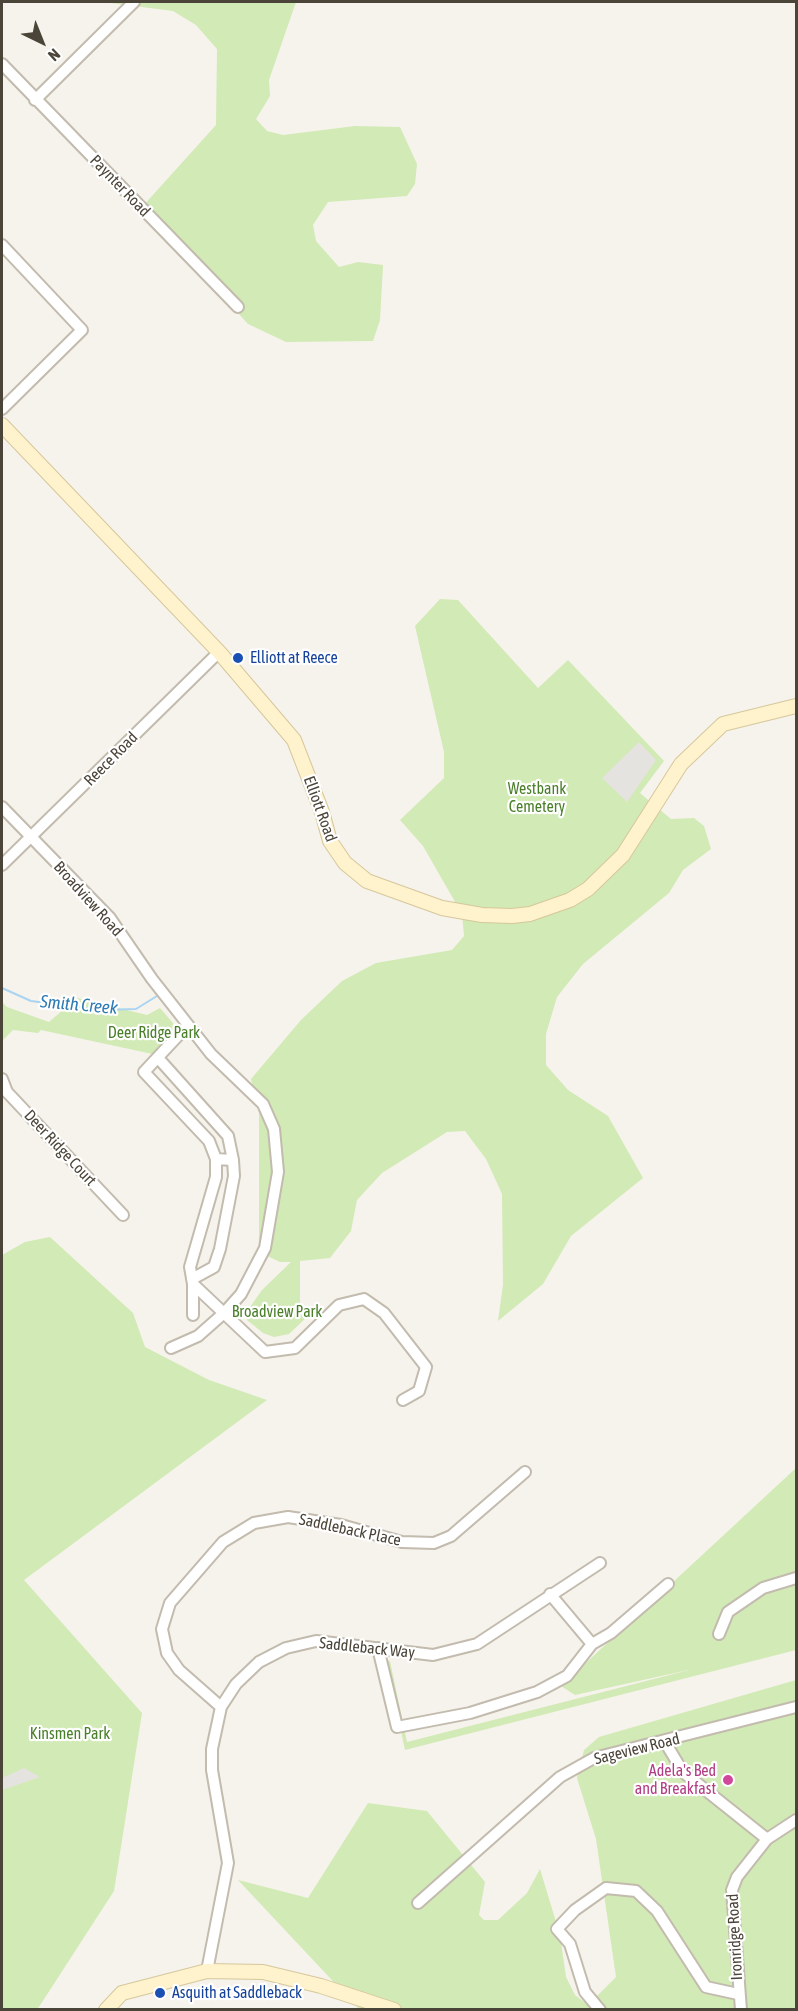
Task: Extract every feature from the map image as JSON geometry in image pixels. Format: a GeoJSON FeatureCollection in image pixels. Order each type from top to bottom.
{"type":"FeatureCollection","features":[{"type":"Feature","properties":{"kind":"street"},"geometry":{"type":"LineString","coordinates":[[35,100],[134,2]]}},
{"type":"Feature","properties":{"kind":"street","name":"Paynter Road"},"geometry":{"type":"LineString","coordinates":[[2,64],[238,307]]}},
{"type":"Feature","properties":{"kind":"street"},"geometry":{"type":"LineString","coordinates":[[2,245],[82,330],[2,409]]}},
{"type":"Feature","properties":{"kind":"street","name":"Elliott Road"},"geometry":{"type":"LineString","coordinates":[[2,425],[219,652],[294,740],[322,812],[330,840],[345,863],[367,881],[442,908],[482,915],[530,914],[552,907],[588,889],[623,855],[681,764],[723,724],[796,706]]}},
{"type":"Feature","properties":{"kind":"street","name":"Reece Road"},"geometry":{"type":"LineString","coordinates":[[2,865],[219,652]]}},
{"type":"Feature","properties":{"kind":"street","name":"Broadview Road"},"geometry":{"type":"LineString","coordinates":[[2,807],[110,918],[152,980],[211,1054],[263,1104],[274,1129],[278,1172],[265,1248],[241,1294],[224,1313],[198,1336],[171,1348]]}},
{"type":"Feature","properties":{"kind":"street"},"geometry":{"type":"LineString","coordinates":[[188,1025],[159,1059],[144,1072],[209,1141],[216,1159],[216,1177],[190,1267],[193,1281],[193,1315]]}},
{"type":"Feature","properties":{"kind":"street"},"geometry":{"type":"LineString","coordinates":[[159,1059],[228,1136],[233,1160],[234,1176],[214,1267],[193,1281]]}},
{"type":"Feature","properties":{"kind":"street","name":"Deer Ridge Court"},"geometry":{"type":"LineString","coordinates":[[2,1079],[7,1092],[123,1215]]}},
{"type":"Feature","properties":{"kind":"street"},"geometry":{"type":"LineString","coordinates":[[216,1159],[233,1160]]}},
{"type":"Feature","properties":{"kind":"street"},"geometry":{"type":"LineString","coordinates":[[193,1281],[265,1352],[296,1348],[339,1305],[364,1299],[384,1314],[426,1367],[419,1390],[403,1400]]}},
{"type":"Feature","properties":{"kind":"street","name":"Saddleback Place"},"geometry":{"type":"LineString","coordinates":[[221,1707],[179,1670],[167,1653],[162,1629],[170,1603],[223,1542],[254,1523],[288,1517],[341,1525],[402,1542],[434,1543],[451,1536],[525,1472]]}},
{"type":"Feature","properties":{"kind":"street","name":"Saddleback Way"},"geometry":{"type":"LineString","coordinates":[[207,1971],[228,1863],[212,1770],[212,1749],[221,1707],[236,1684],[259,1662],[286,1648],[316,1641],[433,1655],[477,1644],[600,1563]]}},
{"type":"Feature","properties":{"kind":"street"},"geometry":{"type":"LineString","coordinates":[[719,1634],[728,1612],[763,1588],[796,1578]]}},
{"type":"Feature","properties":{"kind":"street"},"geometry":{"type":"LineString","coordinates":[[378,1648],[397,1727],[470,1713],[537,1692],[567,1676],[592,1644],[611,1633],[668,1584]]}},
{"type":"Feature","properties":{"kind":"street"},"geometry":{"type":"LineString","coordinates":[[550,1594],[592,1644]]}},
{"type":"Feature","properties":{"kind":"street","name":"Sageview Road"},"geometry":{"type":"LineString","coordinates":[[418,1903],[560,1777],[594,1758],[665,1742],[796,1707]]}},
{"type":"Feature","properties":{"kind":"street"},"geometry":{"type":"LineString","coordinates":[[665,1742],[683,1772],[767,1839]]}},
{"type":"Feature","properties":{"kind":"street","name":"Ironridge Road"},"geometry":{"type":"LineString","coordinates":[[741,2010],[732,1890],[737,1877],[767,1839],[796,1820]]}},
{"type":"Feature","properties":{"kind":"street"},"geometry":{"type":"LineString","coordinates":[[600,2010],[585,1992],[570,1944],[558,1929],[575,1910],[606,1888],[636,1891],[657,1911],[706,1987],[738,1994]]}},
{"type":"Feature","properties":{"kind":"street"},"geometry":{"type":"LineString","coordinates":[[106,2010],[122,1993],[207,1971],[263,1972],[321,1986],[394,2010]]}},
{"type":"Feature","properties":{"kind":"green space"},"geometry":{"type":"Polygon","coordinates":[[[103,2],[296,2],[269,80],[270,96],[256,119],[267,131],[283,135],[355,126],[400,127],[417,164],[415,184],[407,196],[328,202],[313,225],[316,241],[339,267],[358,262],[383,265],[380,320],[373,341],[286,342],[248,324],[142,207],[216,125],[217,49],[196,25],[173,11],[103,2]]]}},
{"type":"Feature","properties":{"kind":"green space"},"geometry":{"type":"Polygon","coordinates":[[[440,599],[458,600],[538,688],[568,660],[664,761],[640,793],[671,819],[694,818],[704,826],[711,849],[683,870],[669,893],[583,964],[557,997],[546,1034],[546,1065],[568,1090],[608,1116],[643,1178],[571,1236],[543,1284],[498,1321],[503,1285],[502,1194],[486,1159],[465,1131],[447,1132],[382,1173],[357,1200],[351,1231],[330,1258],[300,1261],[300,1302],[311,1313],[289,1334],[274,1337],[263,1333],[247,1320],[245,1314],[262,1290],[291,1262],[280,1262],[259,1252],[259,1113],[251,1079],[301,1020],[342,981],[376,963],[452,950],[464,936],[462,914],[423,846],[400,820],[444,778],[444,752],[415,626],[440,599]]]}},
{"type":"Feature","properties":{"kind":"green space","name":"Deer Ridge Park"},"geometry":{"type":"Polygon","coordinates":[[[77,998],[147,1015],[160,1008],[185,1037],[178,1044],[157,1055],[41,1030],[38,1033],[13,1030],[2,1041],[2,1002],[7,1007],[49,1022],[77,998]]]}},
{"type":"Feature","properties":{"kind":"green space","name":"Kinsmen Park"},"geometry":{"type":"Polygon","coordinates":[[[50,1237],[133,1313],[145,1347],[209,1380],[267,1400],[24,1580],[142,1713],[114,1891],[37,2010],[2,2009],[2,1255],[25,1242],[50,1237]]]}},
{"type":"Feature","properties":{"kind":"green space"},"geometry":{"type":"Polygon","coordinates":[[[796,1468],[796,1650],[405,1750],[386,1660],[390,1661],[407,1742],[693,1669],[575,1695],[561,1686],[796,1468]]]}},
{"type":"Feature","properties":{"kind":"green space"},"geometry":{"type":"Polygon","coordinates":[[[796,1680],[796,2009],[359,2009],[238,1880],[308,1898],[368,1803],[427,1811],[485,1882],[479,1915],[484,1920],[498,1920],[527,1893],[540,1869],[560,1935],[566,1977],[575,1995],[588,2005],[616,1977],[596,1839],[577,1778],[584,1750],[599,1737],[796,1680]]]}},
{"type":"Feature","properties":{"kind":"shaded area"},"geometry":{"type":"Polygon","coordinates":[[[639,742],[656,760],[627,802],[602,778],[639,742]]]}},
{"type":"Feature","properties":{"kind":"shaded area"},"geometry":{"type":"Polygon","coordinates":[[[24,1768],[40,1777],[2,1790],[2,1778],[24,1768]]]}},
{"type":"Feature","properties":{"kind":"waterway","name":"Smith Creek"},"geometry":{"type":"LineString","coordinates":[[2,988],[31,1001],[102,1010],[136,1009],[157,996]]}},
{"type":"Feature","properties":{"kind":"place","name":"Elliott at Reece"},"geometry":{"type":"Point","coordinates":[238,658]}},
{"type":"Feature","properties":{"kind":"place","name":"Adela's Bed and Breakfast"},"geometry":{"type":"Point","coordinates":[728,1780]}},
{"type":"Feature","properties":{"kind":"place","name":"Asquith at Saddleback"},"geometry":{"type":"Point","coordinates":[160,1993]}},
{"type":"Feature","properties":{"kind":"park label","name":"Westbank Cemetery"},"geometry":{"type":"Point","coordinates":[537,798]}},
{"type":"Feature","properties":{"kind":"park label","name":"Broadview Park"},"geometry":{"type":"Point","coordinates":[277,1312]}}]}
